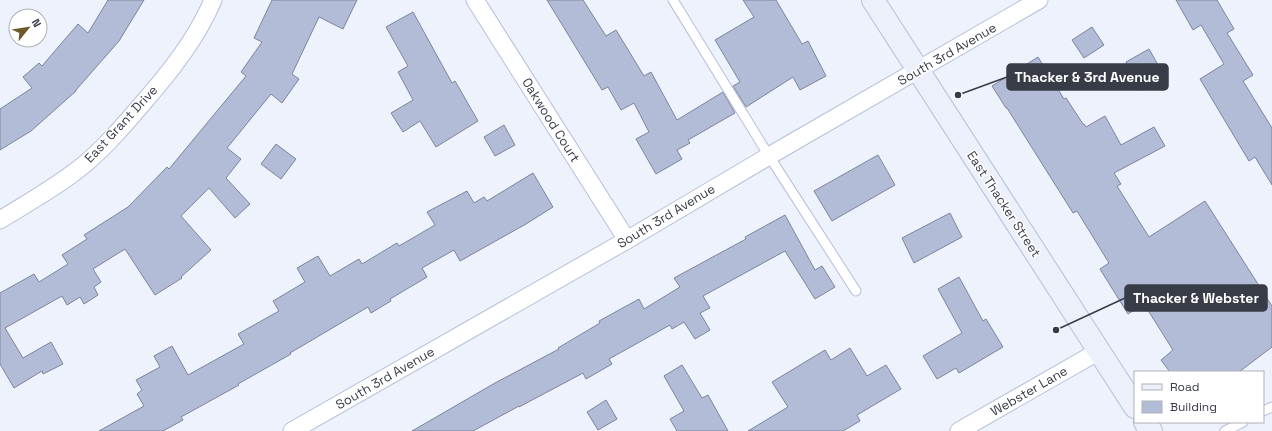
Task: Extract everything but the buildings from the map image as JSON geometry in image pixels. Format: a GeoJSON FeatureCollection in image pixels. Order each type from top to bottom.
{"type":"FeatureCollection","features":[{"type":"Feature","properties":{"kind":"street","name":"East Grant Drive"},"geometry":{"type":"LineString","coordinates":[[0,220],[49,190],[86,163],[123,126],[172,69],[208,13],[213,0]]}},
{"type":"Feature","properties":{"kind":"street","name":"Oakwood Court"},"geometry":{"type":"LineString","coordinates":[[475,0],[627,240]]}},
{"type":"Feature","properties":{"kind":"street","name":"East Thacker Street"},"geometry":{"type":"LineString","coordinates":[[873,0],[1134,404]]}},
{"type":"Feature","properties":{"kind":"street","name":"South 3rd Avenue"},"geometry":{"type":"LineString","coordinates":[[292,431],[627,240],[1039,0]]}},
{"type":"Feature","properties":{"kind":"street","name":"Webster Lane"},"geometry":{"type":"LineString","coordinates":[[959,431],[1099,351]]}},
{"type":"Feature","properties":{"kind":"lane"},"geometry":{"type":"LineString","coordinates":[[673,0],[769,156],[856,291]]}},
{"type":"Feature","properties":{"kind":"lane"},"geometry":{"type":"LineString","coordinates":[[1225,431],[1241,423]]}},
{"type":"Feature","properties":{"kind":"place","name":"Thacker & 3rd Avenue"},"geometry":{"type":"Point","coordinates":[958,95]}},
{"type":"Feature","properties":{"kind":"place","name":"Thacker & Webster"},"geometry":{"type":"Point","coordinates":[1056,330]}}]}
